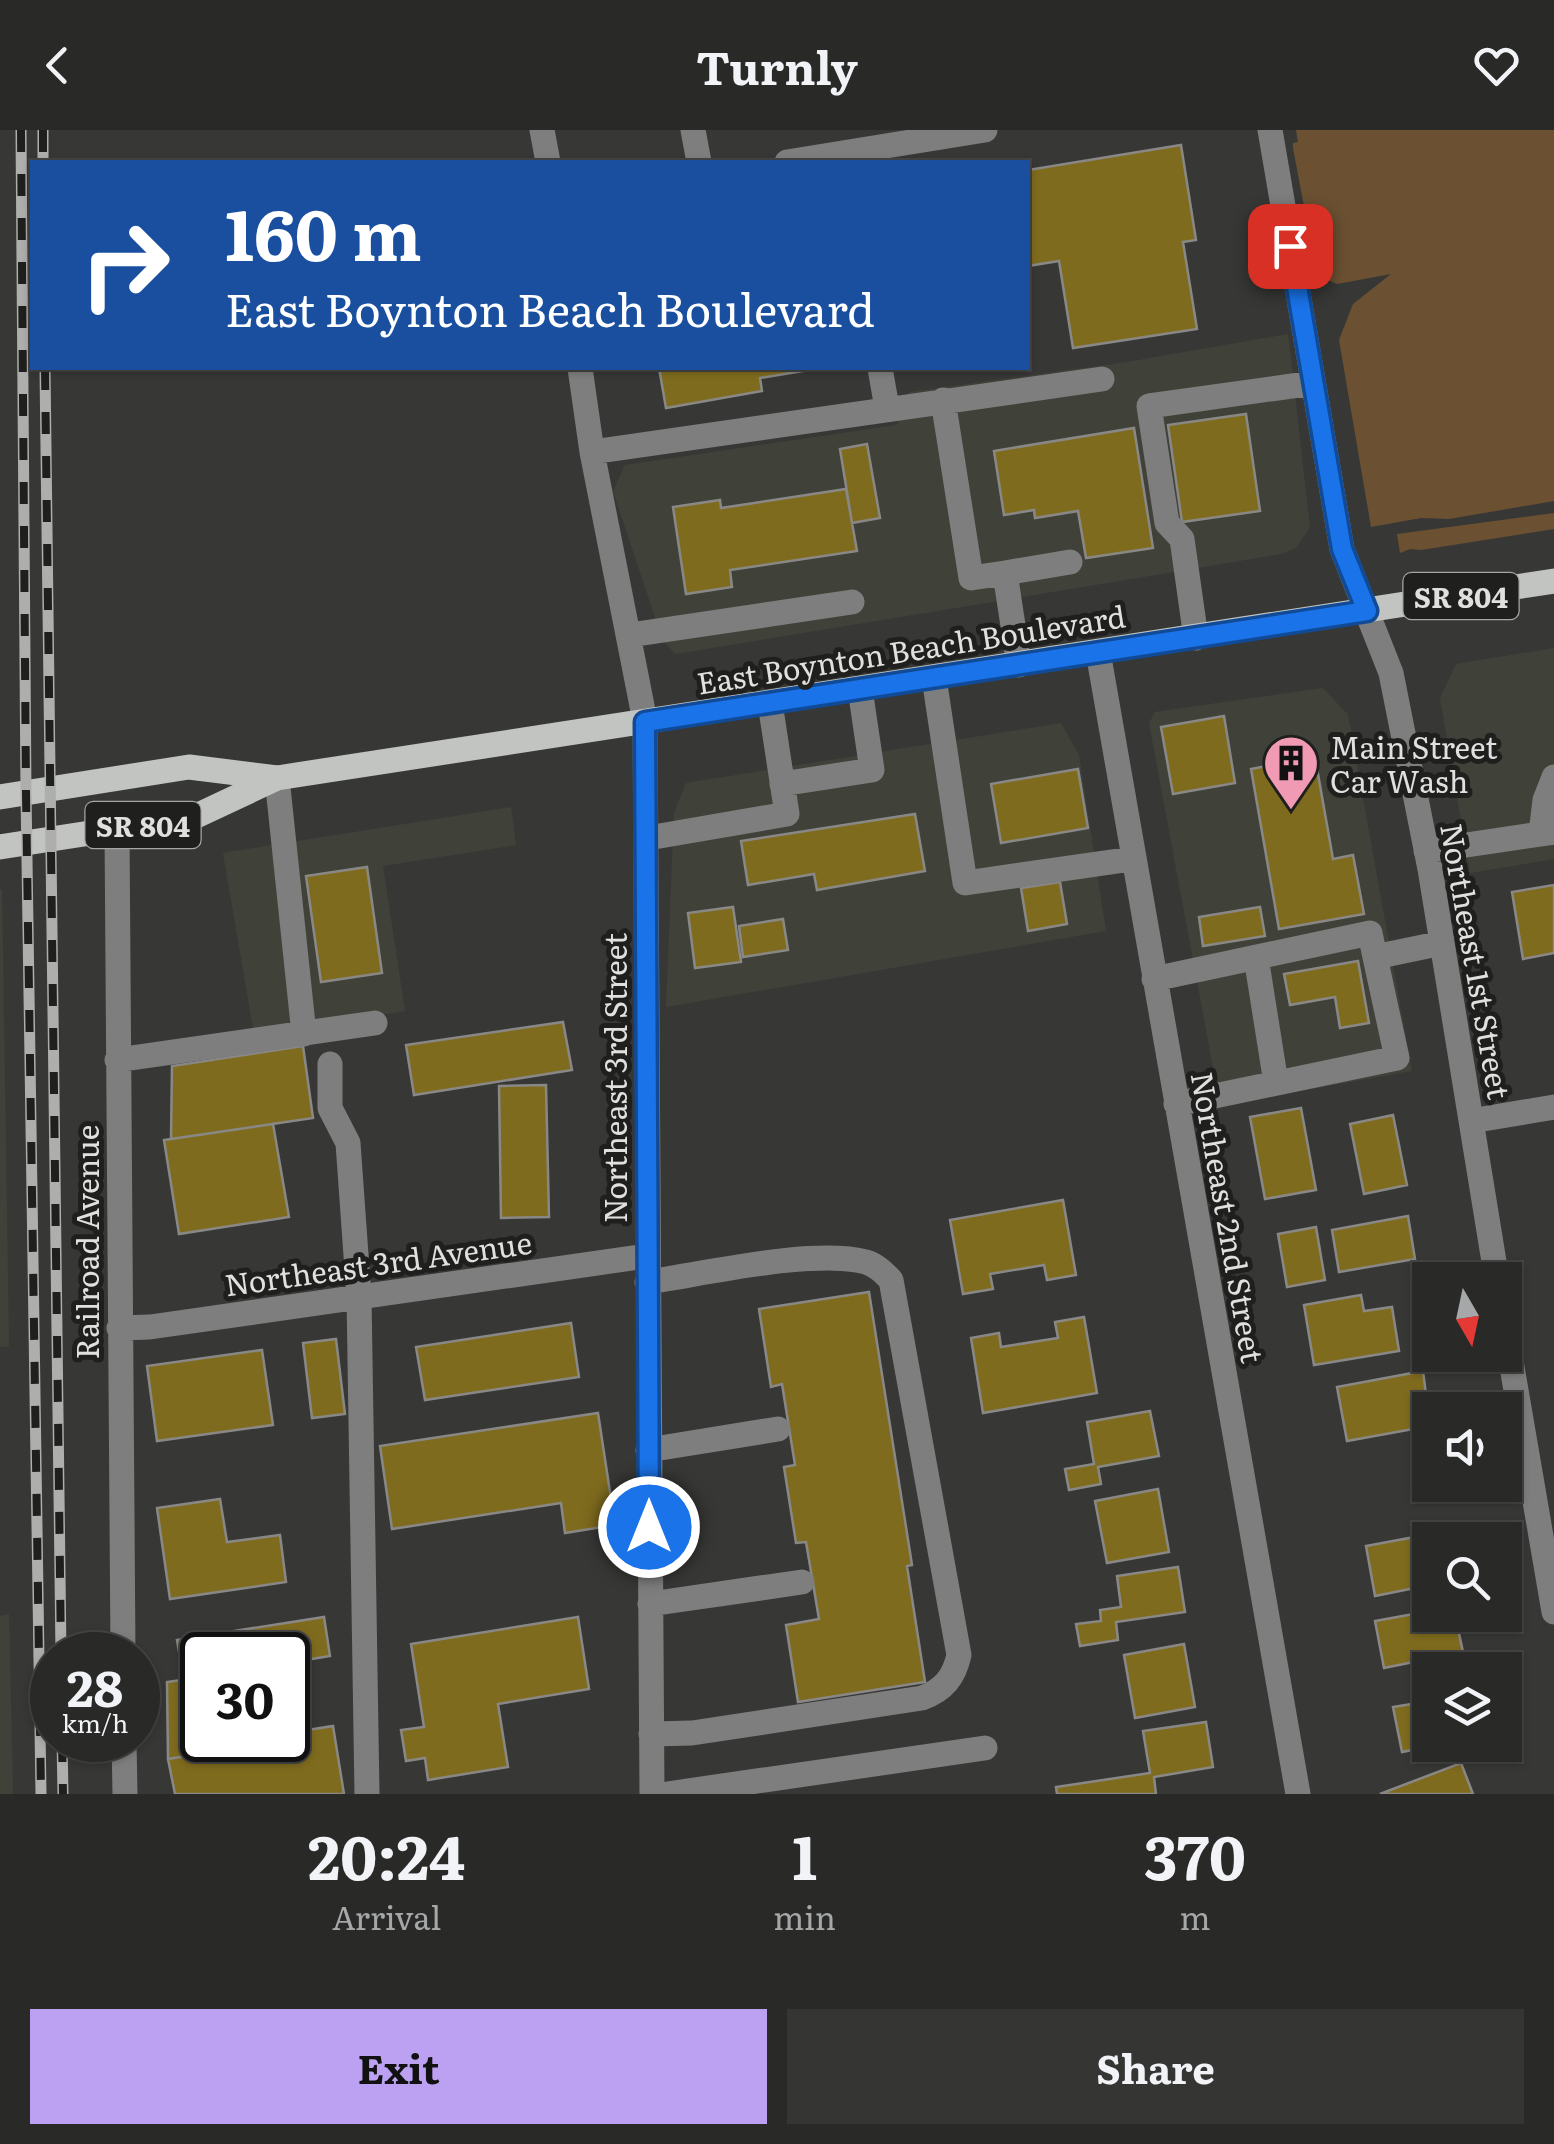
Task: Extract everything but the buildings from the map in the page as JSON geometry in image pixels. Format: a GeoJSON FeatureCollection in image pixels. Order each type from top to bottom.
{"type":"FeatureCollection","features":[{"type":"Feature","properties":{"kind":"main road","name":"East Boynton Beach Boulevard"},"geometry":{"type":"LineString","coordinates":[[0,796],[189,767],[278,778],[1554,581]]}},
{"type":"Feature","properties":{"kind":"main road","name":"East Boynton Beach Boulevard"},"geometry":{"type":"LineString","coordinates":[[0,848],[194,817],[278,778]]}},
{"type":"Feature","properties":{"kind":"street"},"geometry":{"type":"LineString","coordinates":[[542,130],[548,160]]}},
{"type":"Feature","properties":{"kind":"street"},"geometry":{"type":"LineString","coordinates":[[693,130],[698,160]]}},
{"type":"Feature","properties":{"kind":"street"},"geometry":{"type":"LineString","coordinates":[[814,160],[985,130]]}},
{"type":"Feature","properties":{"kind":"street","name":"Northeast 1st Street"},"geometry":{"type":"LineString","coordinates":[[1270,130],[1342,549],[1391,673],[1426,852],[1495,1262]]}},
{"type":"Feature","properties":{"kind":"street","name":"Northeast 3rd Street"},"geometry":{"type":"LineString","coordinates":[[580,370],[592,452],[645,722],[652,1794]]}},
{"type":"Feature","properties":{"kind":"street"},"geometry":{"type":"LineString","coordinates":[[880,370],[887,408]]}},
{"type":"Feature","properties":{"kind":"street"},"geometry":{"type":"LineString","coordinates":[[592,452],[1102,379]]}},
{"type":"Feature","properties":{"kind":"street"},"geometry":{"type":"LineString","coordinates":[[1196,638],[1182,538],[1167,523],[1148,406],[1313,383]]}},
{"type":"Feature","properties":{"kind":"street"},"geometry":{"type":"LineString","coordinates":[[943,400],[971,578],[1070,562]]}},
{"type":"Feature","properties":{"kind":"street"},"geometry":{"type":"LineString","coordinates":[[1005,573],[1019,664]]}},
{"type":"Feature","properties":{"kind":"street"},"geometry":{"type":"LineString","coordinates":[[630,634],[852,602]]}},
{"type":"Feature","properties":{"kind":"street","name":"Northeast 2nd Street"},"geometry":{"type":"LineString","coordinates":[[1098,652],[1298,1794]]}},
{"type":"Feature","properties":{"kind":"street"},"geometry":{"type":"LineString","coordinates":[[934,678],[964,883],[1132,858]]}},
{"type":"Feature","properties":{"kind":"street"},"geometry":{"type":"LineString","coordinates":[[782,784],[872,770],[860,689]]}},
{"type":"Feature","properties":{"kind":"street"},"geometry":{"type":"LineString","coordinates":[[648,838],[786,814],[770,703]]}},
{"type":"Feature","properties":{"kind":"street"},"geometry":{"type":"LineString","coordinates":[[1426,852],[1548,833],[1545,800],[1554,776]]}},
{"type":"Feature","properties":{"kind":"street"},"geometry":{"type":"LineString","coordinates":[[278,778],[304,1034]]}},
{"type":"Feature","properties":{"kind":"street","name":"Railroad Avenue"},"geometry":{"type":"LineString","coordinates":[[117,830],[123,1632]]}},
{"type":"Feature","properties":{"kind":"street"},"geometry":{"type":"LineString","coordinates":[[1154,978],[1370,933],[1397,1058],[1176,1104]]}},
{"type":"Feature","properties":{"kind":"street"},"geometry":{"type":"LineString","coordinates":[[1376,957],[1442,943]]}},
{"type":"Feature","properties":{"kind":"street"},"geometry":{"type":"LineString","coordinates":[[1256,957],[1276,1083]]}},
{"type":"Feature","properties":{"kind":"street"},"geometry":{"type":"LineString","coordinates":[[118,1060],[375,1023]]}},
{"type":"Feature","properties":{"kind":"street"},"geometry":{"type":"LineString","coordinates":[[330,1064],[330,1108],[348,1143],[359,1297],[366,1794]]}},
{"type":"Feature","properties":{"kind":"street"},"geometry":{"type":"LineString","coordinates":[[1471,1120],[1554,1106]]}},
{"type":"Feature","properties":{"kind":"street","name":"Northeast 3rd Avenue"},"geometry":{"type":"LineString","coordinates":[[119,1328],[359,1297],[646,1269],[746,1267],[816,1258],[866,1262],[881,1270],[890,1280],[959,1655],[955,1671],[946,1684],[922,1698],[692,1734],[652,1734]]}},
{"type":"Feature","properties":{"kind":"street"},"geometry":{"type":"LineString","coordinates":[[1513,1372],[1554,1612]]}},
{"type":"Feature","properties":{"kind":"street"},"geometry":{"type":"LineString","coordinates":[[648,1450],[778,1428]]}},
{"type":"Feature","properties":{"kind":"street"},"geometry":{"type":"LineString","coordinates":[[650,1604],[802,1582]]}},
{"type":"Feature","properties":{"kind":"street"},"geometry":{"type":"LineString","coordinates":[[667,1794],[986,1748]]}},
{"type":"Feature","properties":{"kind":"street"},"geometry":{"type":"LineString","coordinates":[[124,1762],[125,1794]]}},
{"type":"Feature","properties":{"kind":"shaded area"},"geometry":{"type":"Polygon","coordinates":[[[1296,130],[1554,130],[1554,501],[1449,519],[1421,518],[1371,527],[1339,340],[1353,304],[1391,274],[1337,284],[1317,275],[1293,148],[1293,143],[1298,142],[1296,130]]]}},
{"type":"Feature","properties":{"kind":"shaded area"},"geometry":{"type":"Polygon","coordinates":[[[1288,334],[1310,527],[1296,548],[1281,554],[675,654],[663,641],[613,491],[625,465],[897,425],[909,392],[1127,362],[1288,334]]]}},
{"type":"Feature","properties":{"kind":"shaded area"},"geometry":{"type":"Polygon","coordinates":[[[1554,513],[1554,529],[1400,553],[1397,534],[1554,513]]]}},
{"type":"Feature","properties":{"kind":"shaded area"},"geometry":{"type":"Polygon","coordinates":[[[1554,648],[1554,859],[1470,873],[1440,698],[1456,664],[1554,648]]]}},
{"type":"Feature","properties":{"kind":"shaded area"},"geometry":{"type":"Polygon","coordinates":[[[1323,688],[1348,715],[1412,1071],[1220,1105],[1149,723],[1155,712],[1323,688]]]}},
{"type":"Feature","properties":{"kind":"shaded area"},"geometry":{"type":"Polygon","coordinates":[[[1061,723],[1079,755],[1106,931],[666,1007],[674,813],[686,783],[1061,723]]]}},
{"type":"Feature","properties":{"kind":"shaded area"},"geometry":{"type":"Polygon","coordinates":[[[511,807],[516,845],[383,866],[405,1011],[254,1034],[223,853],[511,807]]]}},
{"type":"Feature","properties":{"kind":"shaded area"},"geometry":{"type":"Polygon","coordinates":[[[0,890],[9,1346],[0,1347],[0,890]]]}},
{"type":"Feature","properties":{"kind":"shaded area"},"geometry":{"type":"Polygon","coordinates":[[[9,1614],[13,1794],[0,1794],[0,1616],[9,1614]]]}},
{"type":"Feature","properties":{"kind":"railway"},"geometry":{"type":"LineString","coordinates":[[21,130],[41,1794]]}},
{"type":"Feature","properties":{"kind":"railway"},"geometry":{"type":"LineString","coordinates":[[43,130],[43,160]]}},
{"type":"Feature","properties":{"kind":"railway"},"geometry":{"type":"LineString","coordinates":[[45,370],[61,1632]]}},
{"type":"Feature","properties":{"kind":"railway"},"geometry":{"type":"LineString","coordinates":[[62,1762],[63,1794]]}},
{"type":"Feature","properties":{"kind":"place","name":"Main Street Car Wash"},"geometry":{"type":"Point","coordinates":[1291,812]}},
{"type":"Feature","properties":{"kind":"route"},"geometry":{"type":"LineString","coordinates":[[649,1527],[645,722],[1367,611],[1342,549],[1290,246]]}}]}
